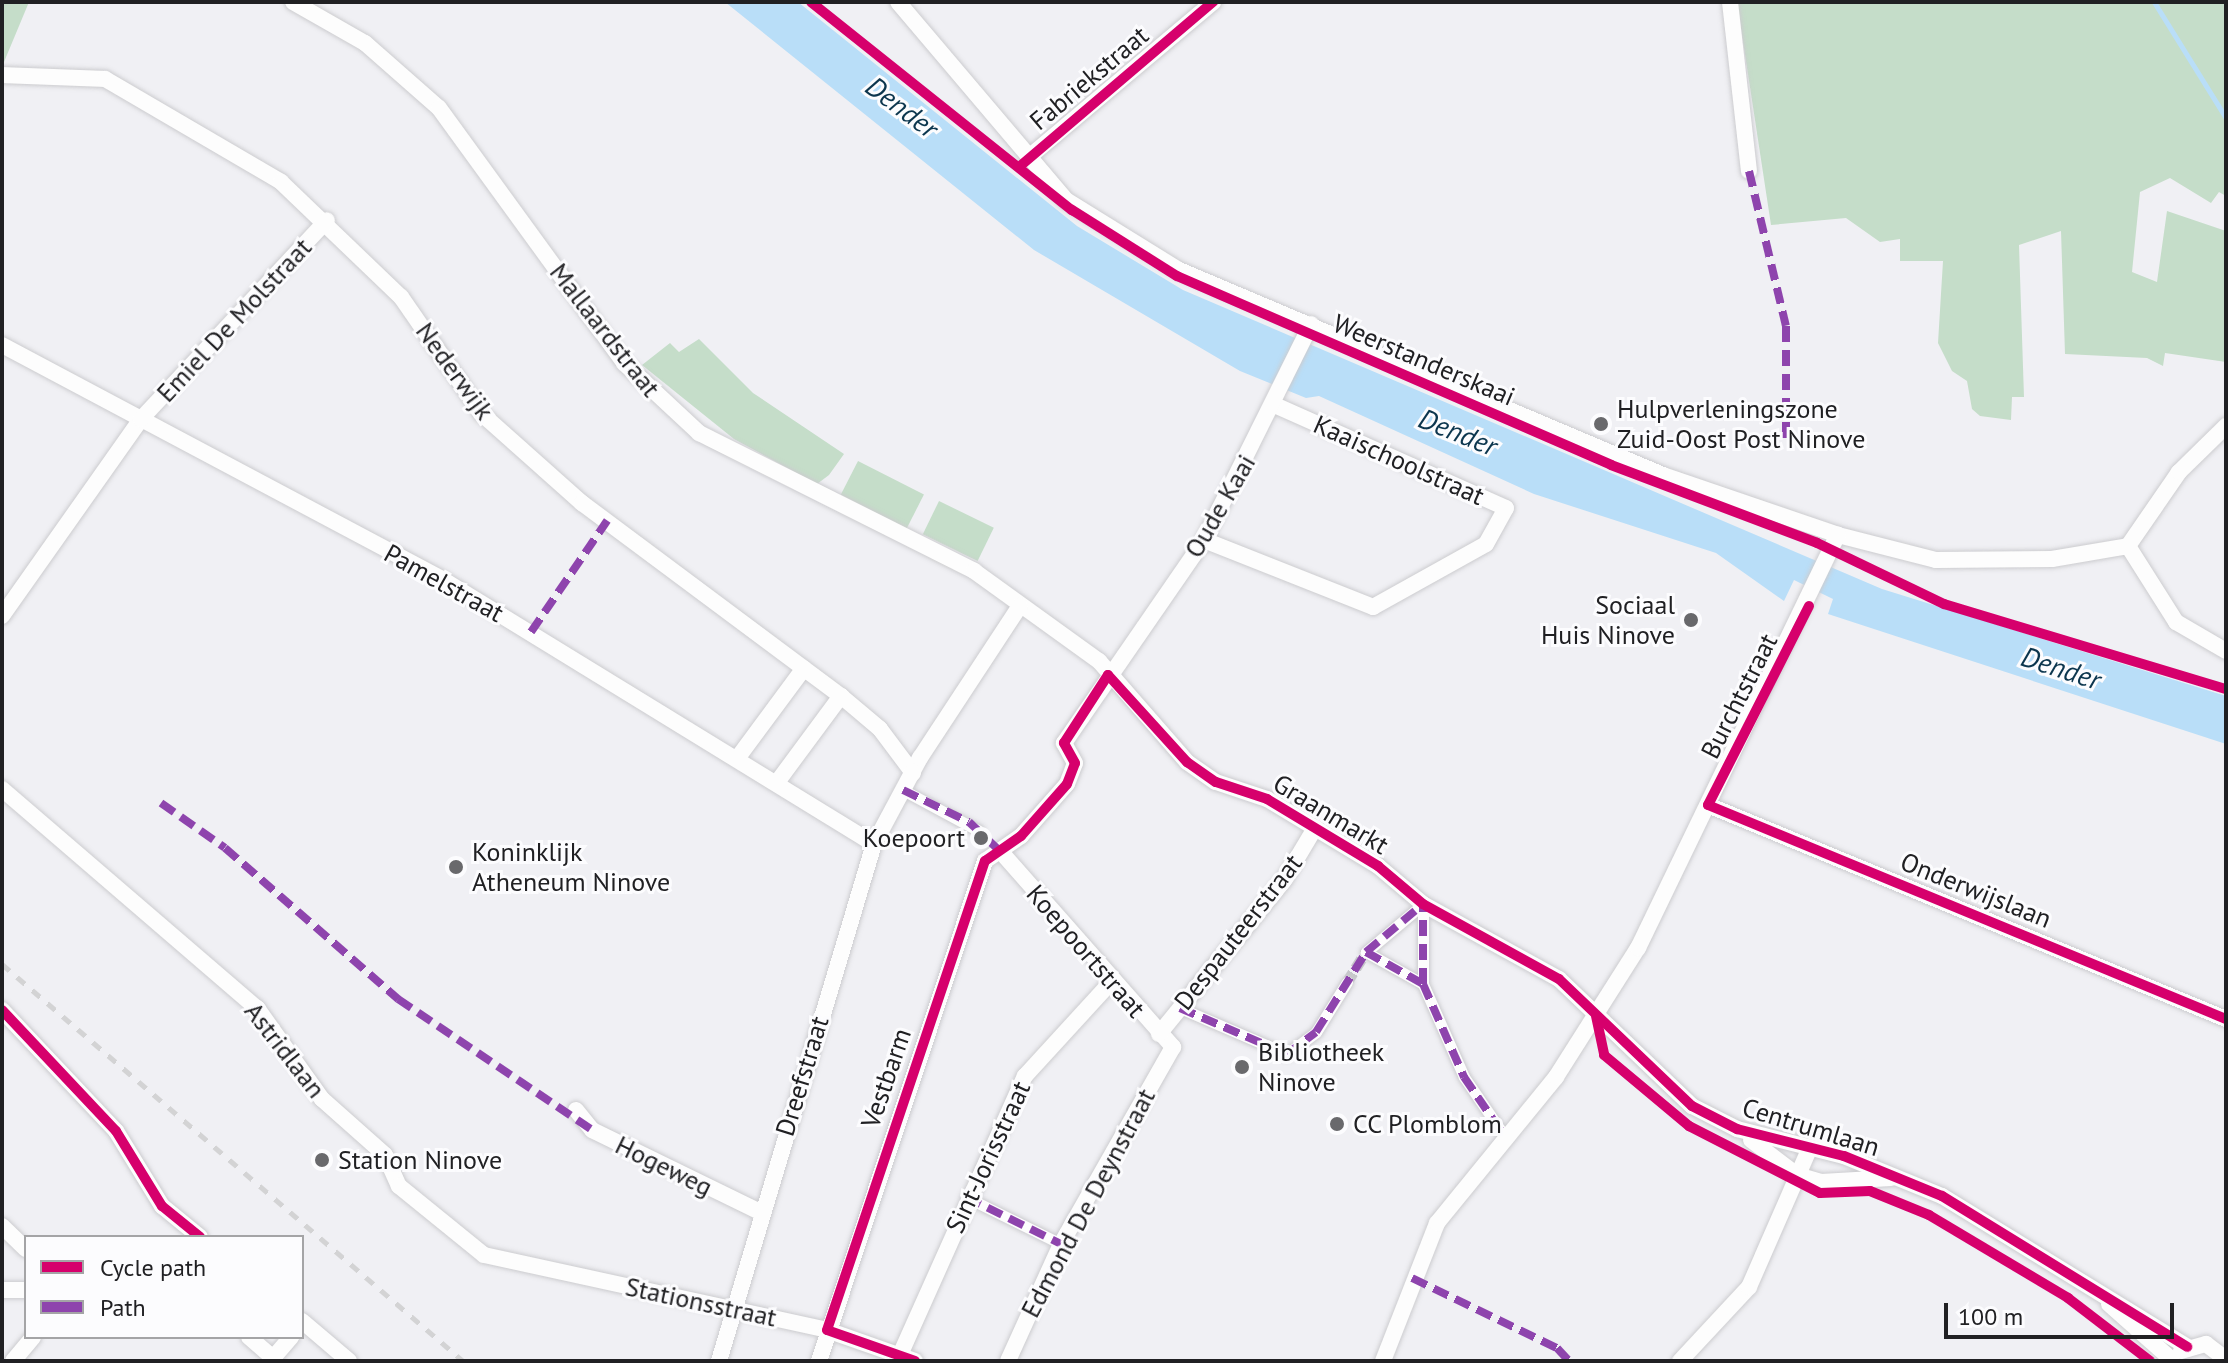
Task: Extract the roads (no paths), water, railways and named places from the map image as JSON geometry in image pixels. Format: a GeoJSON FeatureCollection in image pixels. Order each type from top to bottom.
{"type":"FeatureCollection","features":[{"type":"Feature","properties":{"kind":"street","name":"Mallaardstraat"},"geometry":{"type":"LineString","coordinates":[[293,2],[365,43],[441,110],[624,363],[667,410],[749,461],[950,557],[1020,606],[1108,675]]}},
{"type":"Feature","properties":{"kind":"street"},"geometry":{"type":"LineString","coordinates":[[898,2],[1066,200],[1121,237],[1179,270],[1309,329],[1663,475],[1838,535],[1923,558],[2007,561],[2128,546],[2179,472],[2226,426]]}},
{"type":"Feature","properties":{"kind":"street","name":"Fabriekstraat"},"geometry":{"type":"LineString","coordinates":[[1029,157],[1213,2]]}},
{"type":"Feature","properties":{"kind":"street"},"geometry":{"type":"LineString","coordinates":[[1730,2],[1749,171]]}},
{"type":"Feature","properties":{"kind":"street","name":"Nederwijk"},"geometry":{"type":"LineString","coordinates":[[2,75],[105,79],[281,182],[327,220],[401,297],[482,414],[582,503],[841,696],[880,729],[913,773]]}},
{"type":"Feature","properties":{"kind":"street","name":"Emiel De Molstraat"},"geometry":{"type":"LineString","coordinates":[[2,616],[141,419],[327,220]]}},
{"type":"Feature","properties":{"kind":"street","name":"Oude Kaai"},"geometry":{"type":"LineString","coordinates":[[996,848],[1067,784],[1075,763],[1064,743],[1204,540],[1275,405],[1309,329]]}},
{"type":"Feature","properties":{"kind":"street","name":"Pamelstraat"},"geometry":{"type":"LineString","coordinates":[[2,345],[442,579],[739,756],[874,844]]}},
{"type":"Feature","properties":{"kind":"street","name":"Kaaischoolstraat"},"geometry":{"type":"LineString","coordinates":[[1204,540],[1373,607],[1486,544],[1506,508],[1275,405]]}},
{"type":"Feature","properties":{"kind":"street","name":"Burchtstraat"},"geometry":{"type":"LineString","coordinates":[[1383,1361],[1437,1223],[1503,1134],[1556,1077],[1596,1016],[1809,606],[1838,535]]}},
{"type":"Feature","properties":{"kind":"street"},"geometry":{"type":"LineString","coordinates":[[2128,546],[2176,622],[2226,651]]}},
{"type":"Feature","properties":{"kind":"street","name":"Dreefstraat"},"geometry":{"type":"LineString","coordinates":[[719,1361],[730,1308],[874,844],[913,773],[1020,606]]}},
{"type":"Feature","properties":{"kind":"street"},"geometry":{"type":"LineString","coordinates":[[739,756],[804,668]]}},
{"type":"Feature","properties":{"kind":"street","name":"Graanmarkt"},"geometry":{"type":"LineString","coordinates":[[1108,675],[1187,762],[1315,828],[1423,904],[1467,923]]}},
{"type":"Feature","properties":{"kind":"street"},"geometry":{"type":"LineString","coordinates":[[778,781],[841,696]]}},
{"type":"Feature","properties":{"kind":"street","name":"Astridlaan"},"geometry":{"type":"LineString","coordinates":[[2,789],[257,1008],[322,1099],[385,1155],[399,1186],[484,1255]]}},
{"type":"Feature","properties":{"kind":"street"},"geometry":{"type":"LineString","coordinates":[[903,790],[979,831]]}},
{"type":"Feature","properties":{"kind":"street","name":"Onderwijslaan"},"geometry":{"type":"LineString","coordinates":[[1708,805],[2226,1019]]}},
{"type":"Feature","properties":{"kind":"street","name":"Despauteerstraat"},"geometry":{"type":"LineString","coordinates":[[1159,1034],[1284,880],[1315,828]]}},
{"type":"Feature","properties":{"kind":"street","name":"Koepoortstraat"},"geometry":{"type":"LineString","coordinates":[[996,848],[1111,982],[1173,1047]]}},
{"type":"Feature","properties":{"kind":"street","name":"Vestbarm"},"geometry":{"type":"LineString","coordinates":[[819,1361],[985,861],[996,848]]}},
{"type":"Feature","properties":{"kind":"street"},"geometry":{"type":"LineString","coordinates":[[1423,904],[1366,952],[1423,984]]}},
{"type":"Feature","properties":{"kind":"street"},"geometry":{"type":"LineString","coordinates":[[1423,904],[1423,984],[1464,1077],[1503,1134]]}},
{"type":"Feature","properties":{"kind":"street","name":"Centrumlaan"},"geometry":{"type":"LineString","coordinates":[[1467,923],[1559,979],[1668,1089],[1737,1129],[1797,1175],[1821,1182],[1899,1177]]}},
{"type":"Feature","properties":{"kind":"street","name":"Sint-Jorisstraat"},"geometry":{"type":"LineString","coordinates":[[907,1358],[966,1197],[1025,1076],[1111,982]]}},
{"type":"Feature","properties":{"kind":"street"},"geometry":{"type":"LineString","coordinates":[[1180,1008],[1287,1054],[1316,1032],[1347,982]]}},
{"type":"Feature","properties":{"kind":"street"},"geometry":{"type":"LineString","coordinates":[[2,1010],[116,1131],[162,1206],[198,1235]]}},
{"type":"Feature","properties":{"kind":"street","name":"Edmond De Deynstraat"},"geometry":{"type":"LineString","coordinates":[[1008,1361],[1061,1244],[1173,1047]]}},
{"type":"Feature","properties":{"kind":"street","name":"Hogeweg"},"geometry":{"type":"LineString","coordinates":[[576,1110],[592,1130],[760,1212]]}},
{"type":"Feature","properties":{"kind":"street","name":"Centrumlaan"},"geometry":{"type":"LineString","coordinates":[[1737,1129],[1899,1177],[2075,1274],[2187,1347],[2224,1351]]}},
{"type":"Feature","properties":{"kind":"street"},"geometry":{"type":"LineString","coordinates":[[1680,1361],[1749,1287],[1808,1152]]}},
{"type":"Feature","properties":{"kind":"street"},"geometry":{"type":"LineString","coordinates":[[966,1197],[1061,1244]]}},
{"type":"Feature","properties":{"kind":"street"},"geometry":{"type":"LineString","coordinates":[[2,1226],[24,1247]]}},
{"type":"Feature","properties":{"kind":"street","name":"Stationsstraat"},"geometry":{"type":"LineString","coordinates":[[484,1255],[827,1330],[907,1358]]}},
{"type":"Feature","properties":{"kind":"street","name":"Centrumlaan"},"geometry":{"type":"LineString","coordinates":[[2075,1274],[2172,1361],[2187,1347]]}},
{"type":"Feature","properties":{"kind":"street"},"geometry":{"type":"LineString","coordinates":[[2,1290],[24,1290]]}},
{"type":"Feature","properties":{"kind":"street"},"geometry":{"type":"LineString","coordinates":[[304,1325],[349,1361]]}},
{"type":"Feature","properties":{"kind":"street"},"geometry":{"type":"LineString","coordinates":[[13,1361],[31,1339]]}},
{"type":"Feature","properties":{"kind":"street"},"geometry":{"type":"LineString","coordinates":[[251,1339],[273,1358],[289,1339]]}},
{"type":"Feature","properties":{"kind":"water","name":"Dender"},"geometry":{"type":"Polygon","coordinates":[[[725,2],[798,2],[1077,226],[1183,290],[1882,589],[2226,696],[2226,744],[1828,614],[1833,599],[1794,580],[1784,601],[1716,553],[1534,494],[1319,396],[1306,398],[1240,371],[1034,250],[725,2]]]}},
{"type":"Feature","properties":{"kind":"waterway"},"geometry":{"type":"LineString","coordinates":[[2154,2],[2226,118]]}},
{"type":"Feature","properties":{"kind":"tunnel"},"geometry":{"type":"LineString","coordinates":[[979,831],[991,842]]}},
{"type":"Feature","properties":{"kind":"tunnel"},"geometry":{"type":"LineString","coordinates":[[1347,982],[1366,952]]}},
{"type":"Feature","properties":{"kind":"railway"},"geometry":{"type":"LineString","coordinates":[[2,964],[463,1361]]}},
{"type":"Feature","properties":{"kind":"place","name":"Hulpverleningszone Zuid-Oost Post Ninove"},"geometry":{"type":"Point","coordinates":[1601,424]}},
{"type":"Feature","properties":{"kind":"place","name":"Sociaal Huis Ninove"},"geometry":{"type":"Point","coordinates":[1691,620]}},
{"type":"Feature","properties":{"kind":"place","name":"Koepoort"},"geometry":{"type":"Point","coordinates":[981,838]}},
{"type":"Feature","properties":{"kind":"place","name":"Koninklijk Atheneum Ninove"},"geometry":{"type":"Point","coordinates":[456,867]}},
{"type":"Feature","properties":{"kind":"place","name":"Bibliotheek Ninove"},"geometry":{"type":"Point","coordinates":[1242,1067]}},
{"type":"Feature","properties":{"kind":"place","name":"CC Plomblom"},"geometry":{"type":"Point","coordinates":[1337,1124]}},
{"type":"Feature","properties":{"kind":"place","name":"Station Ninove"},"geometry":{"type":"Point","coordinates":[322,1160]}}]}
